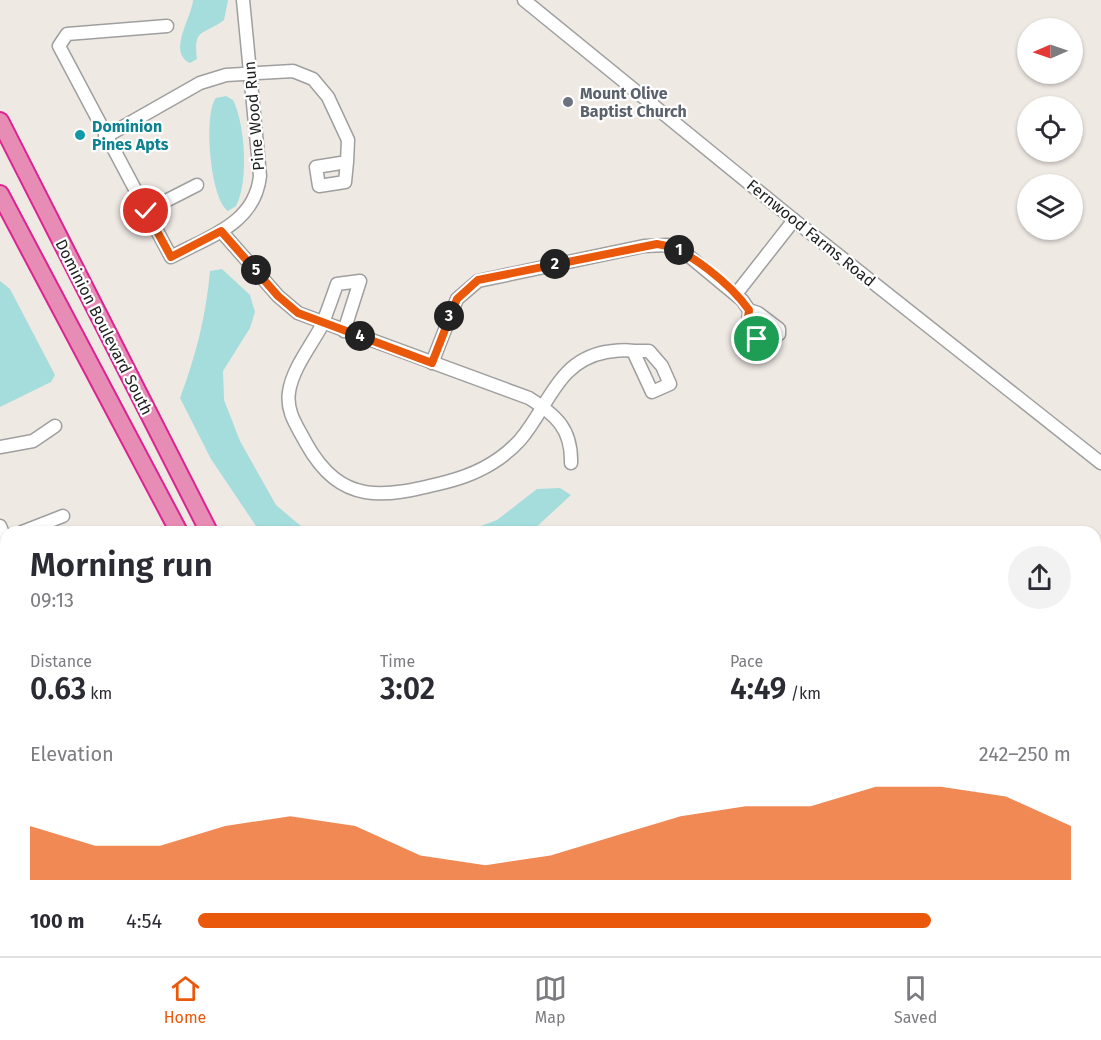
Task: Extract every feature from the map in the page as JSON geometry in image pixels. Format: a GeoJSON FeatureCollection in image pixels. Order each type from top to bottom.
{"type":"FeatureCollection","features":[{"type":"Feature","properties":{"kind":"highway"},"geometry":{"type":"LineString","coordinates":[[0,108],[20,160]]}},
{"type":"Feature","properties":{"kind":"highway","name":"Dominion Boulevard South"},"geometry":{"type":"LineString","coordinates":[[0,121],[206,526]]}},
{"type":"Feature","properties":{"kind":"highway","name":"Dominion Boulevard South"},"geometry":{"type":"LineString","coordinates":[[0,194],[176,526]]}},
{"type":"Feature","properties":{"kind":"highway"},"geometry":{"type":"LineString","coordinates":[[0,202],[28,248]]}},
{"type":"Feature","properties":{"kind":"street","name":"Pine Wood Run"},"geometry":{"type":"LineString","coordinates":[[146,211],[171,257],[221,231],[245,214],[259,188],[260,176],[243,0]]}},
{"type":"Feature","properties":{"kind":"street","name":"Fernwood Farms Road"},"geometry":{"type":"LineString","coordinates":[[524,0],[794,220],[1101,463]]}},
{"type":"Feature","properties":{"kind":"street"},"geometry":{"type":"LineString","coordinates":[[166,26],[67,34],[61,39],[59,46],[61,54],[146,211],[197,185]]}},
{"type":"Feature","properties":{"kind":"street"},"geometry":{"type":"LineString","coordinates":[[105,137],[200,83],[226,75],[293,71],[308,76],[318,83],[328,97],[348,140],[347,162]]}},
{"type":"Feature","properties":{"kind":"street"},"geometry":{"type":"LineString","coordinates":[[736,294],[794,220]]}},
{"type":"Feature","properties":{"kind":"street"},"geometry":{"type":"LineString","coordinates":[[221,231],[289,307],[322,324],[529,398],[543,407],[560,421],[566,431],[571,464]]}},
{"type":"Feature","properties":{"kind":"street"},"geometry":{"type":"LineString","coordinates":[[432,363],[457,299],[469,286],[483,279],[657,244],[674,247],[684,252],[736,294],[749,310]]}},
{"type":"Feature","properties":{"kind":"street"},"geometry":{"type":"LineString","coordinates":[[344,331],[360,281],[337,284],[322,324],[292,381],[289,406],[292,417],[322,469],[340,485],[377,494],[436,485],[465,477],[494,462],[513,447],[564,376],[576,363],[591,355],[624,349],[633,351]]}},
{"type":"Feature","properties":{"kind":"street"},"geometry":{"type":"LineString","coordinates":[[0,447],[33,441],[55,426]]}},
{"type":"Feature","properties":{"kind":"street"},"geometry":{"type":"LineString","coordinates":[[37,526],[63,516]]}},
{"type":"Feature","properties":{"kind":"water"},"geometry":{"type":"Polygon","coordinates":[[[193,0],[228,0],[224,20],[198,37],[197,59],[190,63],[183,58],[181,43],[193,0]]]}},
{"type":"Feature","properties":{"kind":"water"},"geometry":{"type":"Polygon","coordinates":[[[226,96],[233,100],[237,110],[244,153],[240,195],[236,206],[228,211],[222,204],[217,191],[209,137],[212,107],[216,98],[226,96]]]}},
{"type":"Feature","properties":{"kind":"water"},"geometry":{"type":"Polygon","coordinates":[[[222,269],[250,295],[255,312],[250,328],[223,371],[224,400],[240,441],[276,505],[301,526],[256,526],[211,459],[180,398],[200,335],[210,271],[222,269]]]}},
{"type":"Feature","properties":{"kind":"water"},"geometry":{"type":"Polygon","coordinates":[[[0,281],[10,289],[55,375],[51,382],[0,407],[0,281]]]}},
{"type":"Feature","properties":{"kind":"water"},"geometry":{"type":"Polygon","coordinates":[[[560,488],[571,495],[537,526],[481,526],[497,520],[537,489],[560,488]]]}},
{"type":"Feature","properties":{"kind":"place","name":"Mount Olive Baptist Church"},"geometry":{"type":"Point","coordinates":[568,102]}},
{"type":"Feature","properties":{"kind":"place","name":"Dominion Pines Apts"},"geometry":{"type":"Point","coordinates":[80,135]}},
{"type":"Feature","properties":{"kind":"route"},"geometry":{"type":"LineString","coordinates":[[146,211],[171,257],[221,231],[278,296],[298,313],[322,324],[432,363],[457,299],[464,290],[478,280],[657,244],[674,247],[684,252],[736,294],[749,310],[748,331],[757,339]]}}]}
